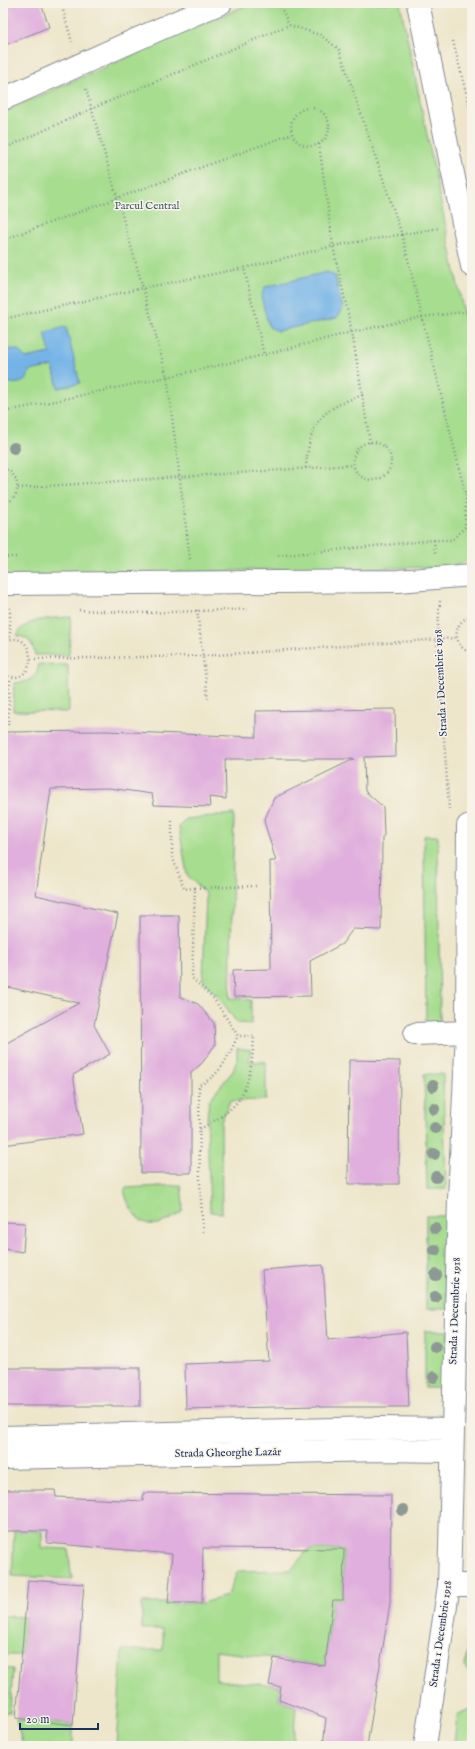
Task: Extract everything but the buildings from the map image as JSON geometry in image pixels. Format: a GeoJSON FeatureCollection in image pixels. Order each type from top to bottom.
{"type":"FeatureCollection","features":[{"type":"Feature","properties":{"kind":"street"},"geometry":{"type":"LineString","coordinates":[[3,99],[80,66],[160,28],[221,3]]}},
{"type":"Feature","properties":{"kind":"street"},"geometry":{"type":"LineString","coordinates":[[418,3],[472,266]]}},
{"type":"Feature","properties":{"kind":"street"},"geometry":{"type":"LineString","coordinates":[[3,584],[398,581],[472,575]]}},
{"type":"Feature","properties":{"kind":"street","name":"Strada 1 Decembrie 1918"},"geometry":{"type":"LineString","coordinates":[[425,1746],[449,1585],[459,1198],[469,1059],[467,1032],[468,826]]}},
{"type":"Feature","properties":{"kind":"street"},"geometry":{"type":"LineString","coordinates":[[414,1034],[467,1032]]}},
{"type":"Feature","properties":{"kind":"street","name":"Strada Gheorghe Lazăr"},"geometry":{"type":"LineString","coordinates":[[3,1436],[380,1428],[452,1429]]}},
{"type":"Feature","properties":{"kind":"street","name":"Strada Gheorghe Lazăr"},"geometry":{"type":"LineString","coordinates":[[3,1458],[381,1450],[452,1451]]}},
{"type":"Feature","properties":{"kind":"street"},"geometry":{"type":"LineString","coordinates":[[449,1585],[472,1585]]}},
{"type":"Feature","properties":{"kind":"path"},"geometry":{"type":"LineString","coordinates":[[61,3],[167,377],[208,698]]}},
{"type":"Feature","properties":{"kind":"path"},"geometry":{"type":"LineString","coordinates":[[279,3],[289,25]]}},
{"type":"Feature","properties":{"kind":"path"},"geometry":{"type":"LineString","coordinates":[[3,149],[91,109],[289,25],[320,36],[339,49],[402,235],[466,496],[465,527],[452,540],[434,540],[273,556]]}},
{"type":"Feature","properties":{"kind":"path"},"geometry":{"type":"LineString","coordinates":[[452,36],[472,116]]}},
{"type":"Feature","properties":{"kind":"path"},"geometry":{"type":"LineString","coordinates":[[308,108],[314,109],[325,116],[328,122],[327,135],[320,144],[308,146],[302,145],[297,141],[292,134],[291,124],[296,114],[308,108]]}},
{"type":"Feature","properties":{"kind":"path"},"geometry":{"type":"LineString","coordinates":[[3,240],[292,134]]}},
{"type":"Feature","properties":{"kind":"path"},"geometry":{"type":"LineString","coordinates":[[320,144],[333,246],[352,332],[370,442]]}},
{"type":"Feature","properties":{"kind":"path"},"geometry":{"type":"LineString","coordinates":[[3,320],[143,288],[244,268],[333,246],[402,235]]}},
{"type":"Feature","properties":{"kind":"path"},"geometry":{"type":"LineString","coordinates":[[244,268],[264,355]]}},
{"type":"Feature","properties":{"kind":"path"},"geometry":{"type":"LineString","coordinates":[[3,412],[264,355],[352,332],[422,317],[472,311]]}},
{"type":"Feature","properties":{"kind":"path"},"geometry":{"type":"LineString","coordinates":[[306,468],[311,433],[324,414],[341,402],[363,395]]}},
{"type":"Feature","properties":{"kind":"path"},"geometry":{"type":"LineString","coordinates":[[370,442],[382,446],[387,450],[391,462],[386,474],[376,480],[370,480],[359,475],[353,465],[355,453],[358,448],[370,442]]}},
{"type":"Feature","properties":{"kind":"path"},"geometry":{"type":"LineString","coordinates":[[18,488],[353,465]]}},
{"type":"Feature","properties":{"kind":"path"},"geometry":{"type":"LineString","coordinates":[[3,468],[10,471],[14,476],[18,488],[13,500],[3,506]]}},
{"type":"Feature","properties":{"kind":"path","name":"Strada 1 Decembrie 1918"},"geometry":{"type":"LineString","coordinates":[[434,540],[440,600],[437,640],[449,810]]}},
{"type":"Feature","properties":{"kind":"path"},"geometry":{"type":"LineString","coordinates":[[3,557],[24,558]]}},
{"type":"Feature","properties":{"kind":"path"},"geometry":{"type":"LineString","coordinates":[[472,616],[467,617],[458,626],[456,638],[462,649],[472,653]]}},
{"type":"Feature","properties":{"kind":"path"},"geometry":{"type":"LineString","coordinates":[[31,659],[202,656],[456,638]]}},
{"type":"Feature","properties":{"kind":"path"},"geometry":{"type":"LineString","coordinates":[[3,642],[10,639],[23,642],[28,647],[31,659],[27,671],[16,677],[10,677],[3,674]]}},
{"type":"Feature","properties":{"kind":"path"},"geometry":{"type":"LineString","coordinates":[[8,725],[10,677]]}},
{"type":"Feature","properties":{"kind":"path"},"geometry":{"type":"LineString","coordinates":[[172,821],[172,856],[184,889],[257,886]]}},
{"type":"Feature","properties":{"kind":"path"},"geometry":{"type":"LineString","coordinates":[[195,888],[192,978],[214,999],[238,1036]]}},
{"type":"Feature","properties":{"kind":"path"},"geometry":{"type":"LineString","coordinates":[[203,1232],[200,1182],[199,1085],[210,1081],[222,1068],[238,1036]]}},
{"type":"Feature","properties":{"kind":"path"},"geometry":{"type":"LineString","coordinates":[[200,1129],[220,1117],[241,1097],[253,1060],[254,1036],[238,1036]]}},
{"type":"Feature","properties":{"kind":"green space","name":"Parcul Central"},"geometry":{"type":"Polygon","coordinates":[[[251,3],[400,3],[472,354],[472,559],[454,567],[292,569],[3,577],[3,379],[9,383],[28,371],[53,366],[58,388],[80,383],[50,353],[26,358],[9,349],[3,353],[3,112],[251,3]]]}},
{"type":"Feature","properties":{"kind":"green space"},"geometry":{"type":"Polygon","coordinates":[[[71,617],[69,655],[35,655],[30,642],[25,638],[17,636],[20,630],[32,622],[71,617]]]}},
{"type":"Feature","properties":{"kind":"green space"},"geometry":{"type":"Polygon","coordinates":[[[39,664],[68,665],[69,712],[13,711],[14,683],[24,682],[31,679],[36,673],[39,664]]]}},
{"type":"Feature","properties":{"kind":"green space"},"geometry":{"type":"Polygon","coordinates":[[[234,814],[230,998],[251,1000],[251,1024],[237,1023],[219,997],[203,980],[206,894],[187,875],[179,827],[186,819],[234,814]]]}},
{"type":"Feature","properties":{"kind":"green space"},"geometry":{"type":"Polygon","coordinates":[[[424,836],[438,836],[440,1025],[426,1025],[424,836]]]}},
{"type":"Feature","properties":{"kind":"green space"},"geometry":{"type":"Polygon","coordinates":[[[237,1048],[251,1050],[249,1061],[266,1062],[266,1100],[230,1101],[221,1122],[222,1213],[210,1212],[207,1118],[209,1100],[233,1071],[237,1060],[237,1048]]]}},
{"type":"Feature","properties":{"kind":"green space"},"geometry":{"type":"Polygon","coordinates":[[[424,1074],[443,1074],[446,1189],[427,1189],[424,1074]]]}},
{"type":"Feature","properties":{"kind":"green space"},"geometry":{"type":"Polygon","coordinates":[[[181,1185],[183,1204],[182,1212],[167,1221],[153,1224],[141,1220],[135,1215],[125,1193],[125,1188],[181,1185]]]}},
{"type":"Feature","properties":{"kind":"green space"},"geometry":{"type":"Polygon","coordinates":[[[426,1216],[447,1216],[447,1309],[426,1309],[426,1216]]]}},
{"type":"Feature","properties":{"kind":"green space"},"geometry":{"type":"Polygon","coordinates":[[[425,1331],[448,1331],[448,1388],[425,1388],[425,1331]]]}},
{"type":"Feature","properties":{"kind":"green space"},"geometry":{"type":"Polygon","coordinates":[[[14,1531],[42,1531],[42,1548],[68,1549],[72,1579],[12,1576],[14,1531]]]}},
{"type":"Feature","properties":{"kind":"green space"},"geometry":{"type":"Polygon","coordinates":[[[308,1549],[344,1549],[343,1600],[333,1600],[325,1666],[216,1651],[216,1680],[281,1687],[279,1700],[296,1707],[293,1746],[116,1746],[122,1650],[163,1650],[163,1629],[142,1629],[142,1603],[202,1603],[227,1596],[238,1571],[291,1570],[308,1549]]]}},
{"type":"Feature","properties":{"kind":"green space"},"geometry":{"type":"Polygon","coordinates":[[[3,1616],[25,1617],[22,1655],[3,1655],[3,1616]]]}},
{"type":"Feature","properties":{"kind":"green space"},"geometry":{"type":"Polygon","coordinates":[[[470,1621],[472,1621],[472,1677],[465,1667],[470,1621]]]}},
{"type":"Feature","properties":{"kind":"green space"},"geometry":{"type":"Polygon","coordinates":[[[3,1669],[13,1669],[10,1713],[3,1713],[3,1669]]]}},
{"type":"Feature","properties":{"kind":"green space"},"geometry":{"type":"Polygon","coordinates":[[[467,1710],[472,1710],[472,1746],[454,1746],[457,1715],[467,1710]]]}},
{"type":"Feature","properties":{"kind":"green space"},"geometry":{"type":"Polygon","coordinates":[[[16,1719],[73,1725],[73,1746],[23,1746],[16,1719]]]}},
{"type":"Feature","properties":{"kind":"water"},"geometry":{"type":"Polygon","coordinates":[[[327,272],[335,276],[343,309],[337,318],[278,331],[269,327],[261,297],[265,287],[327,272]]]}},
{"type":"Feature","properties":{"kind":"water"},"geometry":{"type":"Polygon","coordinates":[[[66,327],[80,383],[58,388],[53,366],[29,371],[27,379],[18,383],[12,383],[3,379],[3,353],[9,349],[18,350],[26,358],[50,353],[45,332],[66,327]]]}}]}
